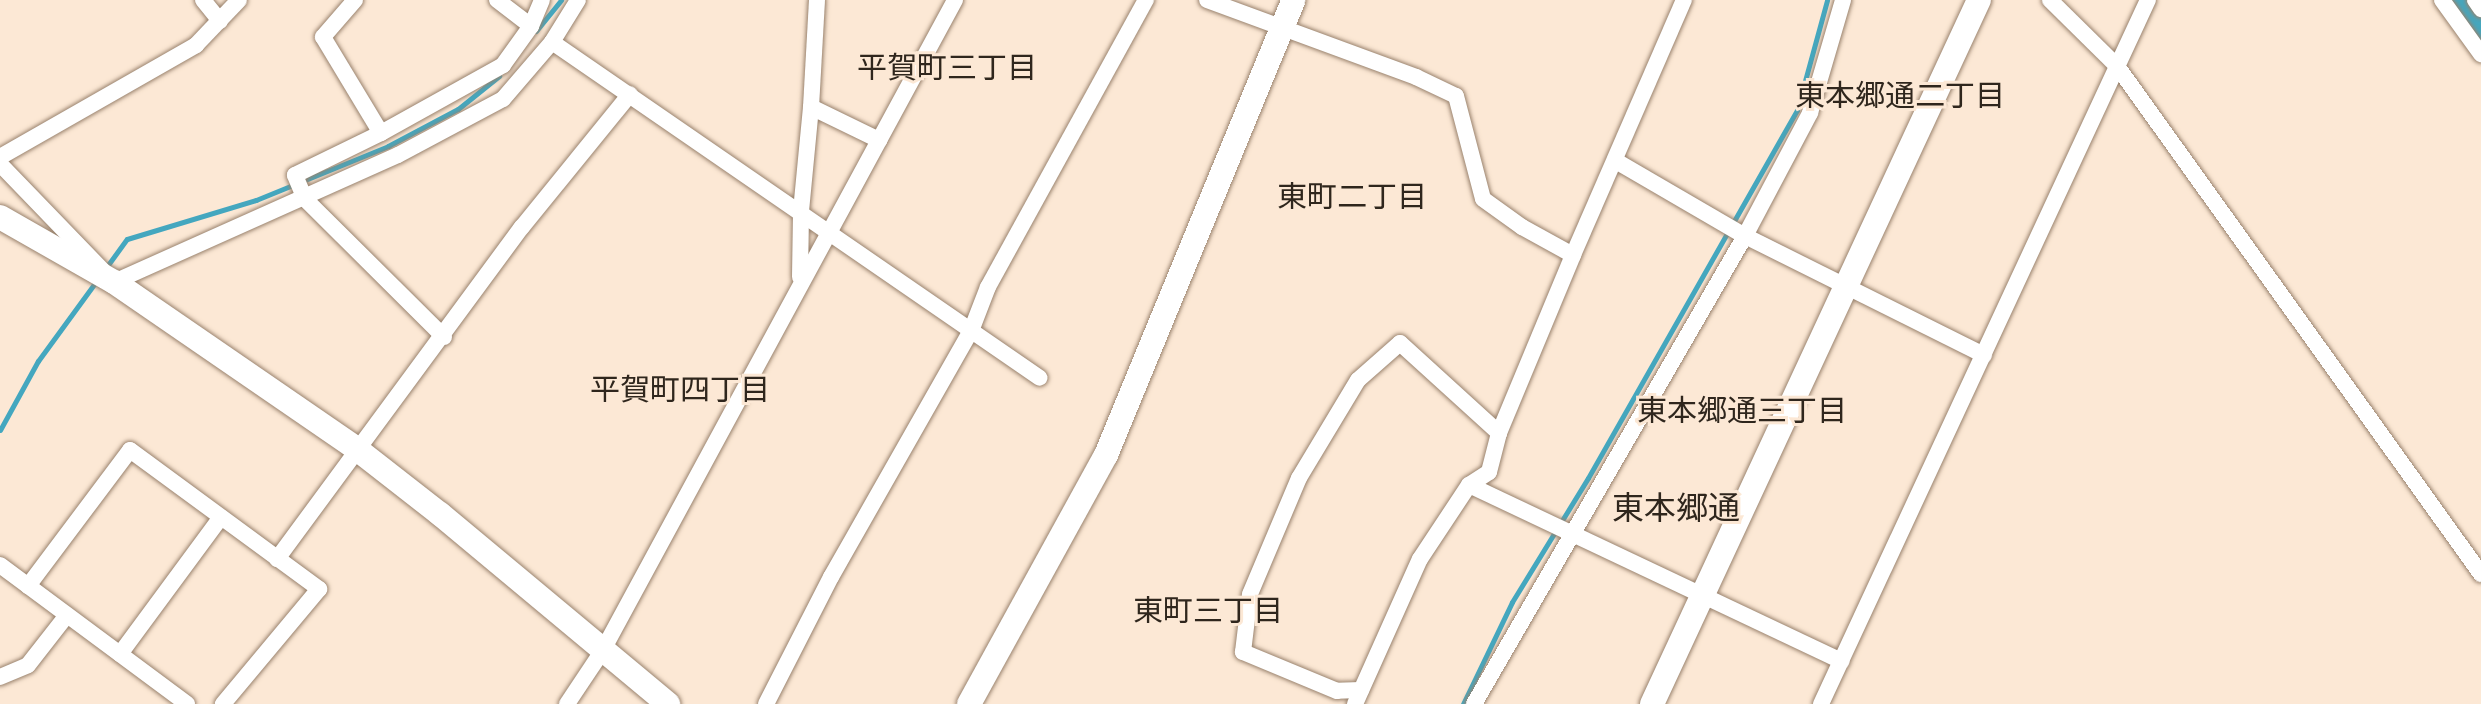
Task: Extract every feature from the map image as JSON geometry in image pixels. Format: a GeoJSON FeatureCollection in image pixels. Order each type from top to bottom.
{"type":"FeatureCollection","features":[{"type":"Feature","properties":{"kind":"street"},"geometry":{"type":"LineString","coordinates":[[203,0],[220,21]]}},
{"type":"Feature","properties":{"kind":"street"},"geometry":{"type":"LineString","coordinates":[[0,157],[196,45],[239,0]]}},
{"type":"Feature","properties":{"kind":"street"},"geometry":{"type":"LineString","coordinates":[[355,0],[323,37],[381,133]]}},
{"type":"Feature","properties":{"kind":"street"},"geometry":{"type":"LineString","coordinates":[[497,0],[531,26]]}},
{"type":"Feature","properties":{"kind":"street"},"geometry":{"type":"LineString","coordinates":[[444,337],[305,199],[295,175],[381,133],[503,65],[531,26],[542,0]]}},
{"type":"Feature","properties":{"kind":"street"},"geometry":{"type":"LineString","coordinates":[[114,282],[305,199],[398,155],[503,99],[552,42],[578,0]]}},
{"type":"Feature","properties":{"kind":"street"},"geometry":{"type":"LineString","coordinates":[[800,281],[801,211],[817,0]]}},
{"type":"Feature","properties":{"kind":"street"},"geometry":{"type":"LineString","coordinates":[[567,704],[603,650],[800,281],[955,0]]}},
{"type":"Feature","properties":{"kind":"street"},"geometry":{"type":"LineString","coordinates":[[766,704],[831,577],[971,331],[996,273],[1146,0]]}},
{"type":"Feature","properties":{"kind":"street"},"geometry":{"type":"LineString","coordinates":[[1207,0],[1416,77],[1456,96],[1483,199],[1522,227],[1573,255]]}},
{"type":"Feature","properties":{"kind":"street"},"geometry":{"type":"LineString","coordinates":[[969,704],[1106,455],[1294,0]]}},
{"type":"Feature","properties":{"kind":"street"},"geometry":{"type":"LineString","coordinates":[[1499,433],[1400,343],[1358,380],[1299,478],[1250,594],[1243,652],[1358,697],[1420,559],[1469,485],[1489,472],[1499,433],[1684,0]]}},
{"type":"Feature","properties":{"kind":"street"},"geometry":{"type":"LineString","coordinates":[[1474,704],[1575,535],[1745,236],[1810,113],[1843,0]]}},
{"type":"Feature","properties":{"kind":"street"},"geometry":{"type":"LineString","coordinates":[[1652,704],[1979,0]]}},
{"type":"Feature","properties":{"kind":"street"},"geometry":{"type":"LineString","coordinates":[[2050,0],[2117,66],[2481,574]]}},
{"type":"Feature","properties":{"kind":"street"},"geometry":{"type":"LineString","coordinates":[[1821,704],[2148,0]]}},
{"type":"Feature","properties":{"kind":"street"},"geometry":{"type":"LineString","coordinates":[[2442,0],[2481,54]]}},
{"type":"Feature","properties":{"kind":"street"},"geometry":{"type":"LineString","coordinates":[[2475,0],[2481,9]]}},
{"type":"Feature","properties":{"kind":"street"},"geometry":{"type":"LineString","coordinates":[[552,42],[1040,378]]}},
{"type":"Feature","properties":{"kind":"street"},"geometry":{"type":"LineString","coordinates":[[277,559],[444,337],[522,227],[630,94]]}},
{"type":"Feature","properties":{"kind":"street"},"geometry":{"type":"LineString","coordinates":[[811,107],[879,140]]}},
{"type":"Feature","properties":{"kind":"street"},"geometry":{"type":"LineString","coordinates":[[1616,161],[1745,236],[1984,355]]}},
{"type":"Feature","properties":{"kind":"street"},"geometry":{"type":"LineString","coordinates":[[0,164],[114,282]]}},
{"type":"Feature","properties":{"kind":"street"},"geometry":{"type":"LineString","coordinates":[[0,217],[114,282],[358,450],[440,514],[668,704]]}},
{"type":"Feature","properties":{"kind":"street"},"geometry":{"type":"LineString","coordinates":[[28,586],[130,450],[319,589],[223,704]]}},
{"type":"Feature","properties":{"kind":"street"},"geometry":{"type":"LineString","coordinates":[[1469,485],[1841,661]]}},
{"type":"Feature","properties":{"kind":"street"},"geometry":{"type":"LineString","coordinates":[[120,654],[221,517]]}},
{"type":"Feature","properties":{"kind":"street"},"geometry":{"type":"LineString","coordinates":[[0,565],[187,704]]}},
{"type":"Feature","properties":{"kind":"street"},"geometry":{"type":"LineString","coordinates":[[0,677],[28,665],[67,615]]}},
{"type":"Feature","properties":{"kind":"waterway"},"geometry":{"type":"LineString","coordinates":[[536,31],[561,0]]}},
{"type":"Feature","properties":{"kind":"waterway"},"geometry":{"type":"LineString","coordinates":[[1463,704],[1512,602],[1588,478],[1797,110],[1827,0]]}},
{"type":"Feature","properties":{"kind":"waterway"},"geometry":{"type":"LineString","coordinates":[[2459,0],[2481,30]]}},
{"type":"Feature","properties":{"kind":"waterway"},"geometry":{"type":"LineString","coordinates":[[105,269],[127,239],[256,200],[388,146],[458,109],[499,76]]}},
{"type":"Feature","properties":{"kind":"waterway"},"geometry":{"type":"LineString","coordinates":[[0,430],[38,361],[97,280]]}},
{"type":"Feature","properties":{"kind":"district","name":"平賀町三丁目"},"geometry":{"type":"Point","coordinates":[947,67]}},
{"type":"Feature","properties":{"kind":"district","name":"東本郷通二丁目"},"geometry":{"type":"Point","coordinates":[1900,95]}},
{"type":"Feature","properties":{"kind":"district","name":"東町二丁目"},"geometry":{"type":"Point","coordinates":[1352,196]}},
{"type":"Feature","properties":{"kind":"district","name":"平賀町四丁目"},"geometry":{"type":"Point","coordinates":[680,389]}},
{"type":"Feature","properties":{"kind":"district","name":"東本郷通三丁目"},"geometry":{"type":"Point","coordinates":[1742,410]}},
{"type":"Feature","properties":{"kind":"district","name":"東本郷通"},"geometry":{"type":"Point","coordinates":[1676,508]}},
{"type":"Feature","properties":{"kind":"district","name":"東町三丁目"},"geometry":{"type":"Point","coordinates":[1208,610]}}]}
